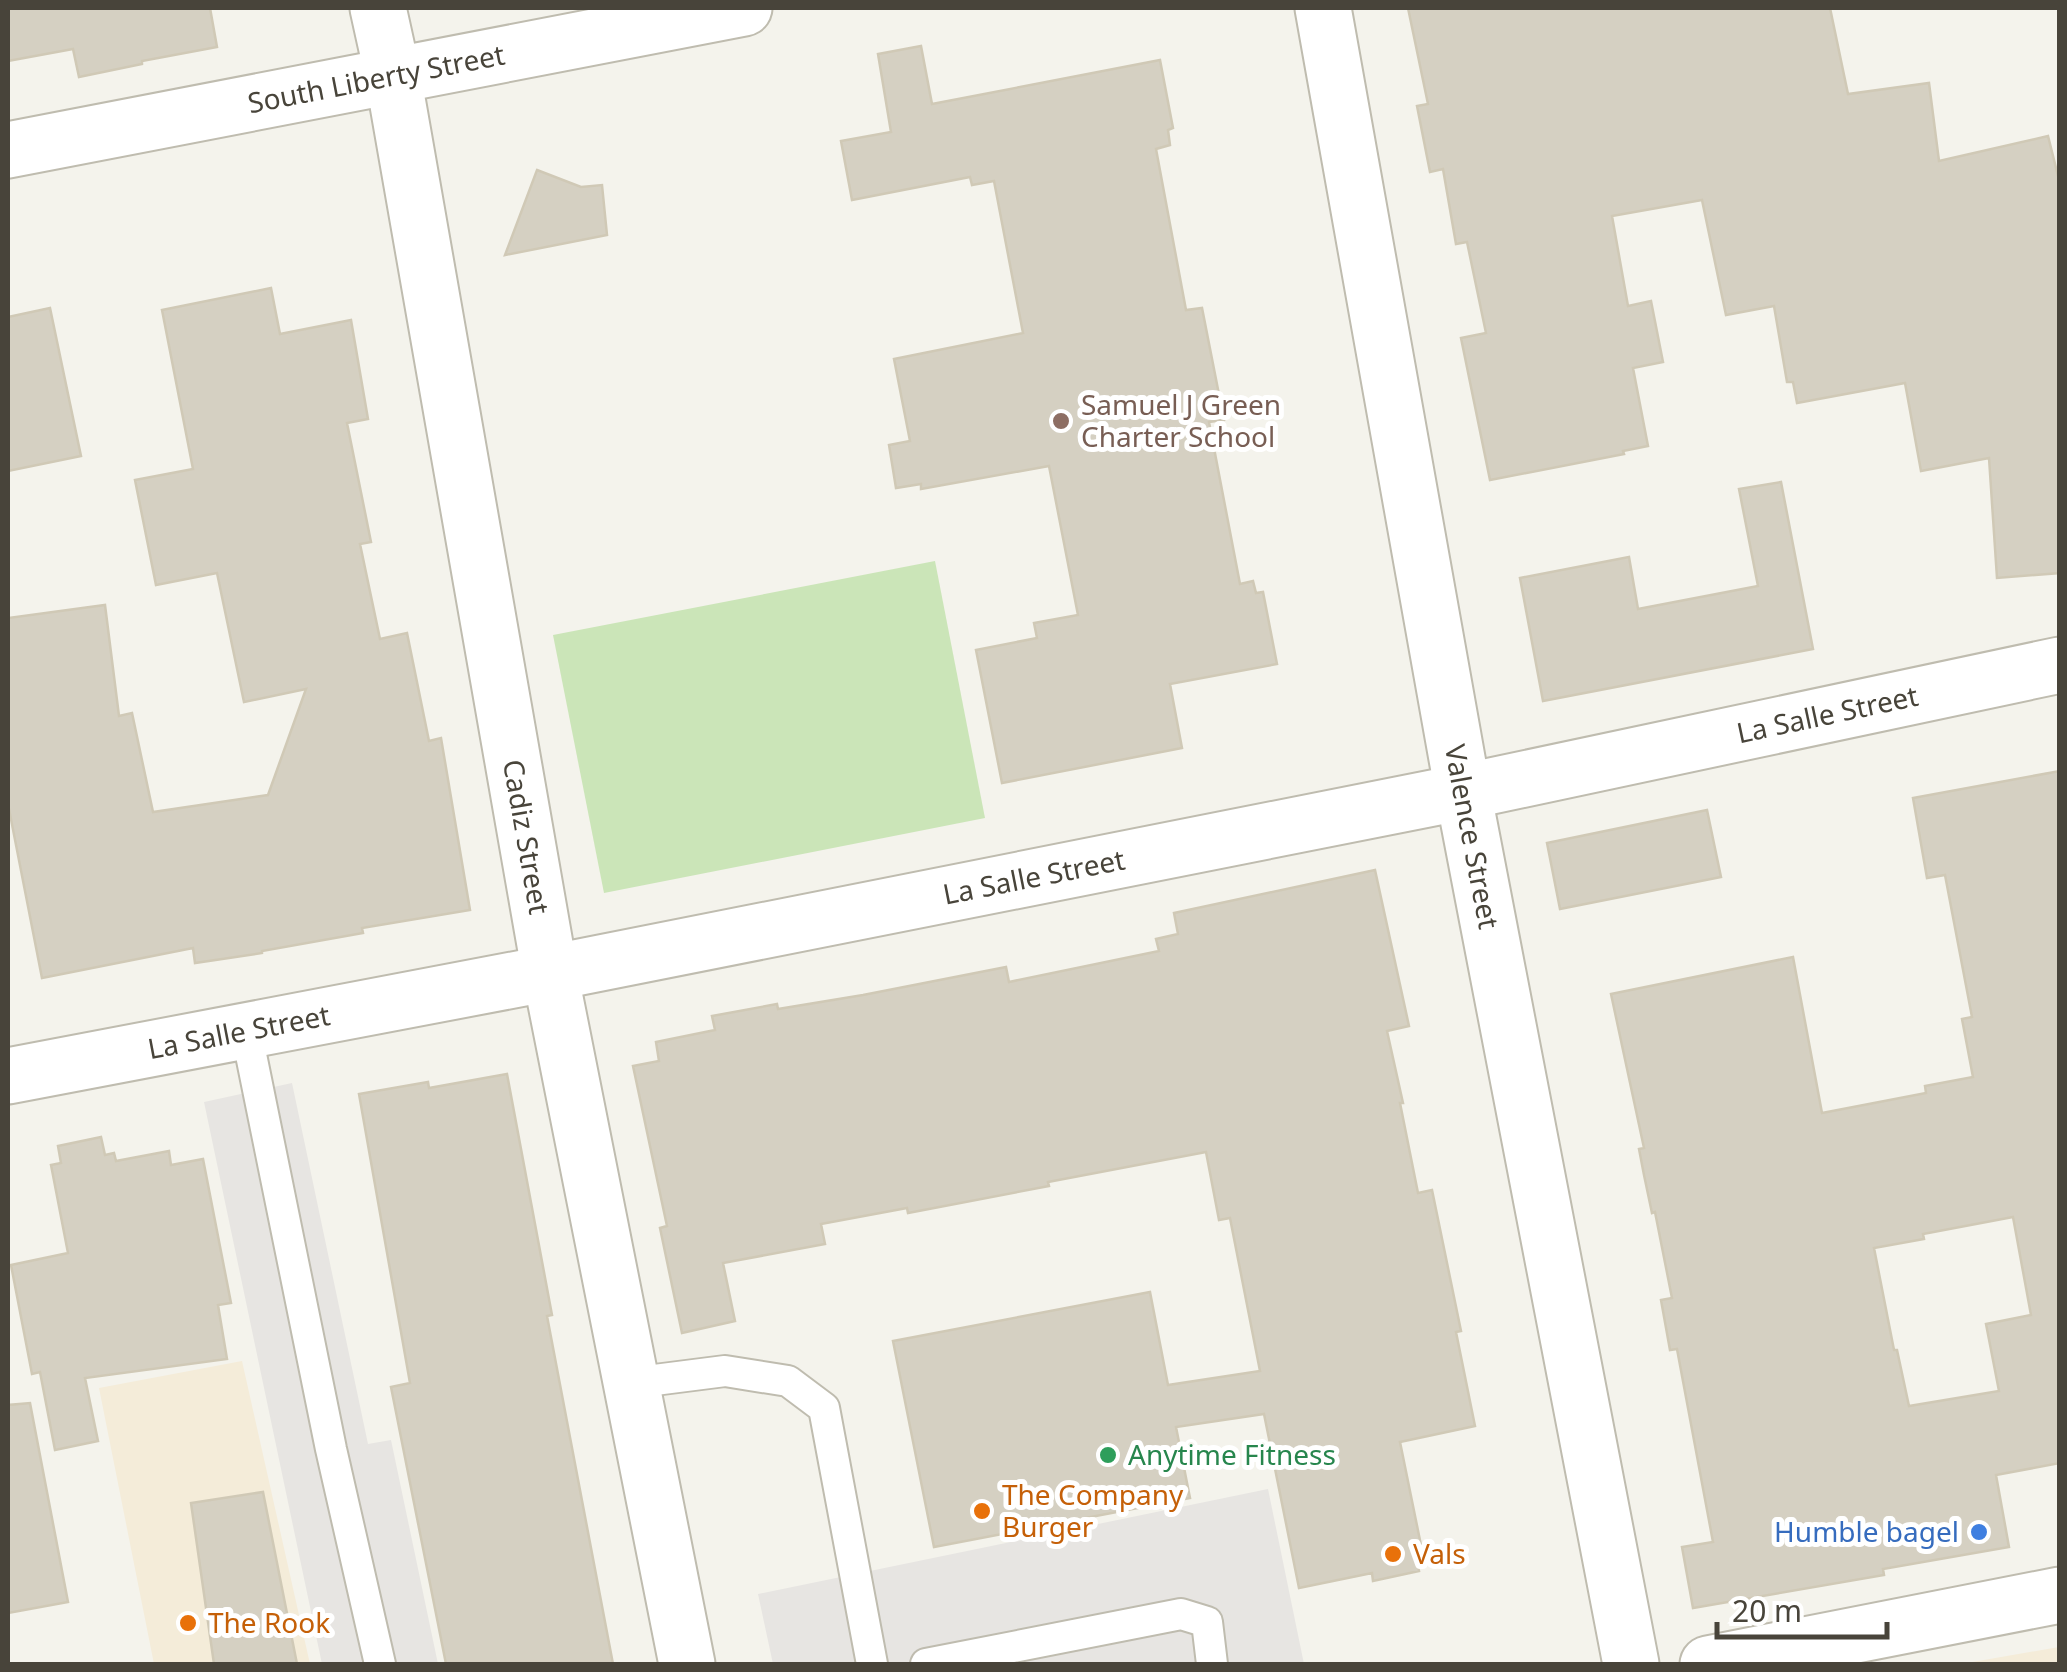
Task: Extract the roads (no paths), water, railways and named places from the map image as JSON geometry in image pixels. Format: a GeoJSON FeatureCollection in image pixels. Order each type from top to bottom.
{"type":"FeatureCollection","features":[{"type":"Feature","properties":{"kind":"street","name":"Cadiz Street"},"geometry":{"type":"LineString","coordinates":[[378,8],[550,973],[687,1664]]}},
{"type":"Feature","properties":{"kind":"street","name":"South Liberty Street"},"geometry":{"type":"LineString","coordinates":[[8,150],[744,8]]}},
{"type":"Feature","properties":{"kind":"street","name":"Valence Street"},"geometry":{"type":"LineString","coordinates":[[1324,8],[1463,792],[1631,1664]]}},
{"type":"Feature","properties":{"kind":"street","name":"La Salle Street"},"geometry":{"type":"LineString","coordinates":[[8,1076],[1463,792],[2060,665]]}},
{"type":"Feature","properties":{"kind":"street"},"geometry":{"type":"LineString","coordinates":[[1708,1664],[2060,1595]]}},
{"type":"Feature","properties":{"kind":"lane"},"geometry":{"type":"LineString","coordinates":[[246,1030],[331,1449],[380,1664]]}},
{"type":"Feature","properties":{"kind":"lane"},"geometry":{"type":"LineString","coordinates":[[631,1382],[725,1371],[788,1381],[824,1408],[872,1664]]}},
{"type":"Feature","properties":{"kind":"lane"},"geometry":{"type":"LineString","coordinates":[[926,1664],[1181,1614],[1207,1622],[1212,1664]]}},
{"type":"Feature","properties":{"kind":"place","name":"Samuel J Green Charter School"},"geometry":{"type":"Point","coordinates":[1061,421]}},
{"type":"Feature","properties":{"kind":"place","name":"Anytime Fitness"},"geometry":{"type":"Point","coordinates":[1108,1455]}},
{"type":"Feature","properties":{"kind":"place","name":"The Company Burger"},"geometry":{"type":"Point","coordinates":[982,1511]}},
{"type":"Feature","properties":{"kind":"place","name":"Humble bagel"},"geometry":{"type":"Point","coordinates":[1979,1532]}},
{"type":"Feature","properties":{"kind":"place","name":"Vals"},"geometry":{"type":"Point","coordinates":[1393,1554]}},
{"type":"Feature","properties":{"kind":"place","name":"The Rook"},"geometry":{"type":"Point","coordinates":[188,1623]}}]}
